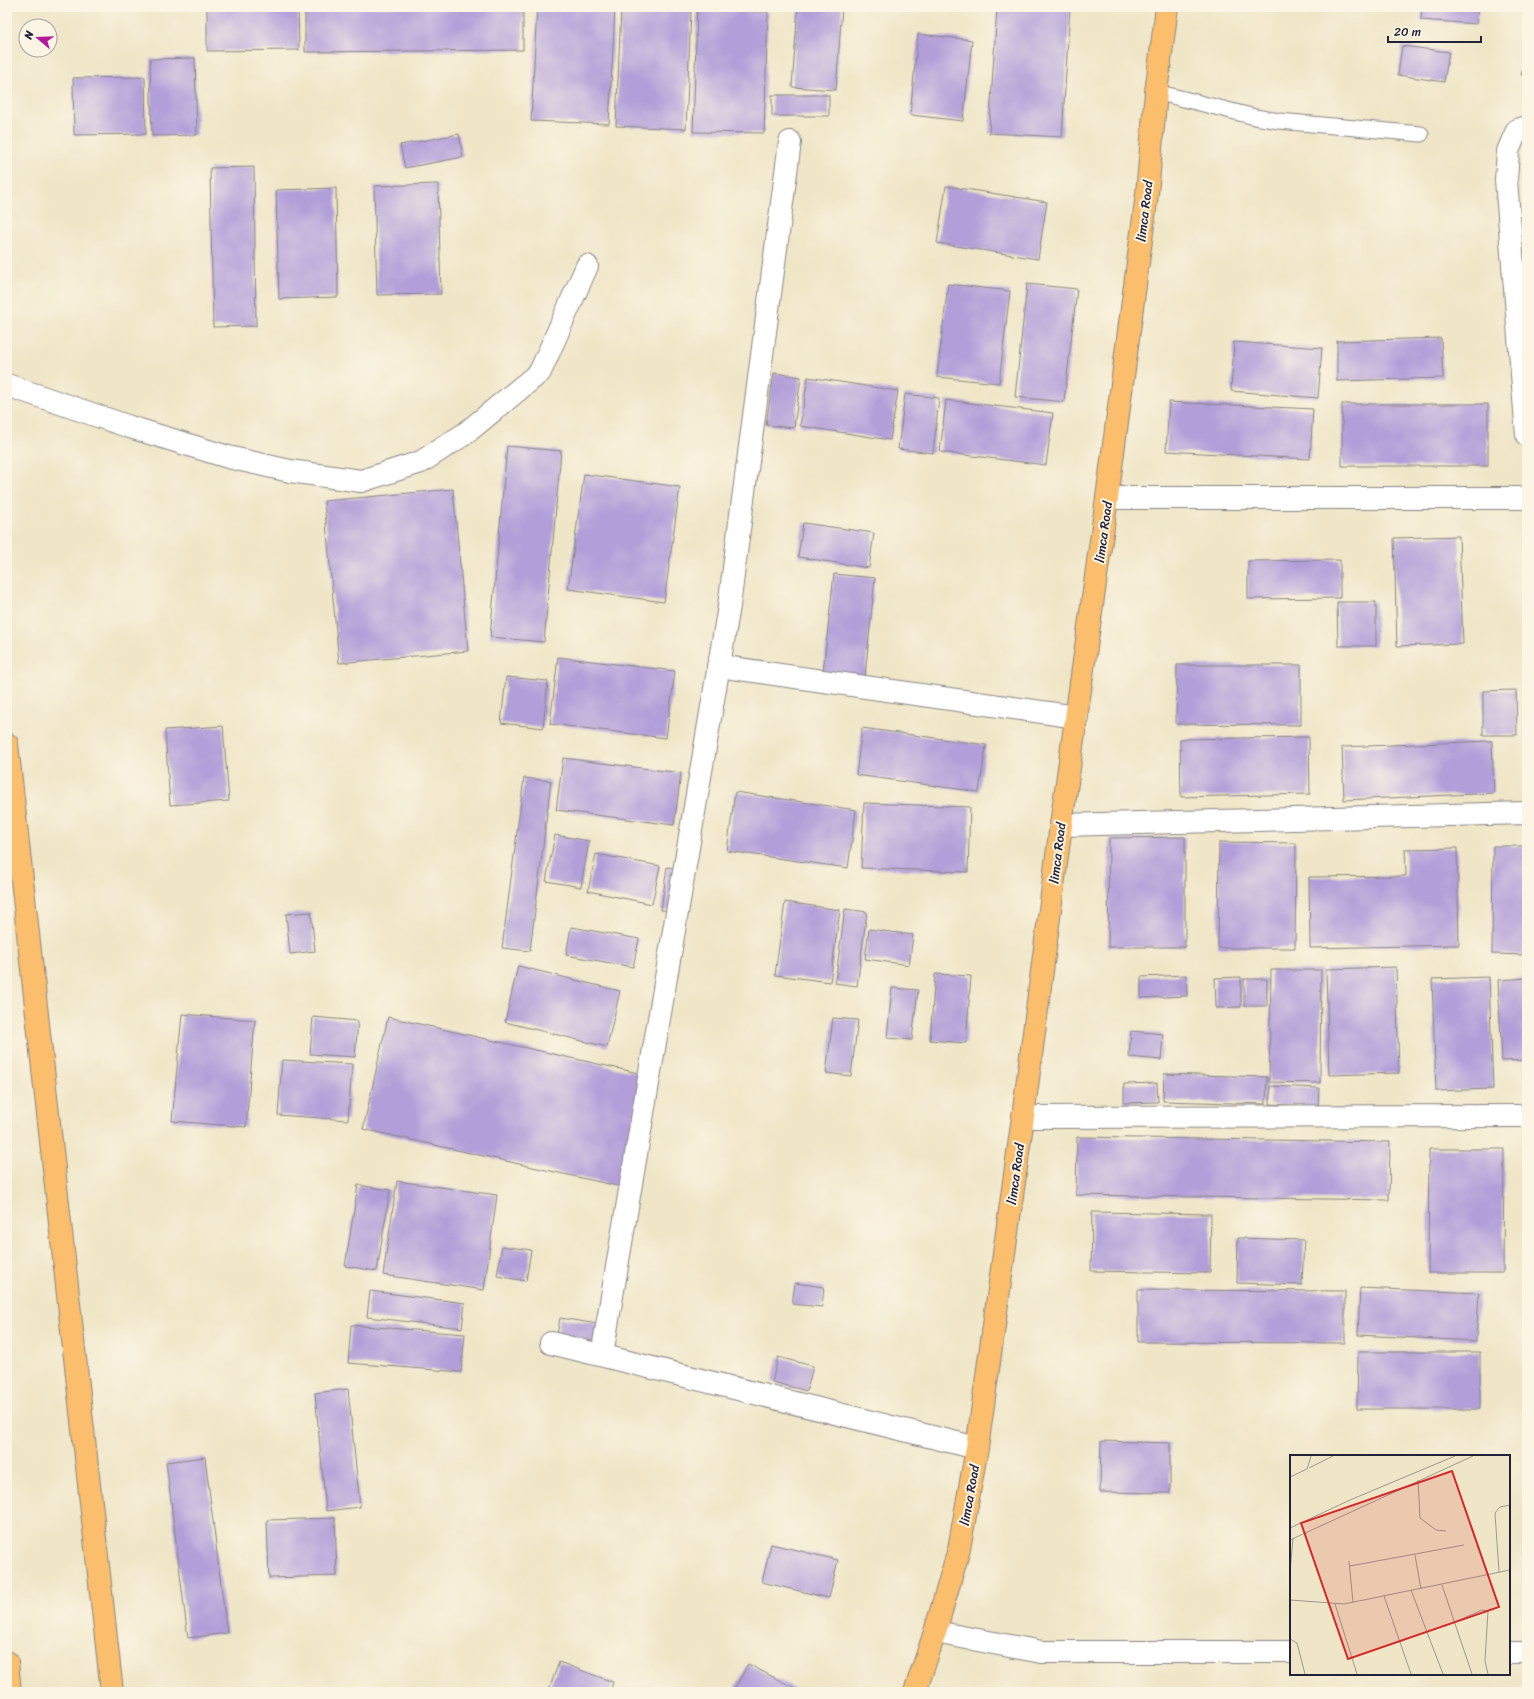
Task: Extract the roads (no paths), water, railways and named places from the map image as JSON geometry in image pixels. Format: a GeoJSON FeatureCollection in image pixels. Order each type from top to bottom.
{"type":"FeatureCollection","features":[{"type":"Feature","properties":{"kind":"main road","name":"limca Road"},"geometry":{"type":"LineString","coordinates":[[915,1692],[935,1632],[959,1549],[977,1448],[1023,1117],[1061,825],[1107,498],[1147,194],[1156,92],[1167,7]]}},
{"type":"Feature","properties":{"kind":"main road"},"geometry":{"type":"LineString","coordinates":[[7,744],[112,1692]]}},
{"type":"Feature","properties":{"kind":"main road"},"geometry":{"type":"LineString","coordinates":[[7,1662],[10,1692]]}},
{"type":"Feature","properties":{"kind":"street"},"geometry":{"type":"LineString","coordinates":[[1527,127],[1517,130],[1508,151],[1506,180],[1527,435]]}},
{"type":"Feature","properties":{"kind":"street"},"geometry":{"type":"LineString","coordinates":[[602,1356],[729,606],[790,142]]}},
{"type":"Feature","properties":{"kind":"street"},"geometry":{"type":"LineString","coordinates":[[7,385],[130,428],[228,457],[290,471],[361,481],[421,462],[466,433],[540,372],[586,266]]}},
{"type":"Feature","properties":{"kind":"street"},"geometry":{"type":"LineString","coordinates":[[1107,498],[1527,498]]}},
{"type":"Feature","properties":{"kind":"street"},"geometry":{"type":"LineString","coordinates":[[718,666],[1076,717]]}},
{"type":"Feature","properties":{"kind":"street"},"geometry":{"type":"LineString","coordinates":[[1061,825],[1527,813]]}},
{"type":"Feature","properties":{"kind":"street"},"geometry":{"type":"LineString","coordinates":[[1023,1117],[1527,1116]]}},
{"type":"Feature","properties":{"kind":"street"},"geometry":{"type":"LineString","coordinates":[[551,1343],[977,1448]]}},
{"type":"Feature","properties":{"kind":"street"},"geometry":{"type":"LineString","coordinates":[[935,1632],[1042,1652],[1290,1652]]}},
{"type":"Feature","properties":{"kind":"street"},"geometry":{"type":"LineString","coordinates":[[1510,1653],[1527,1653]]}},
{"type":"Feature","properties":{"kind":"lane"},"geometry":{"type":"LineString","coordinates":[[1156,92],[1255,117],[1421,134]]}}]}
